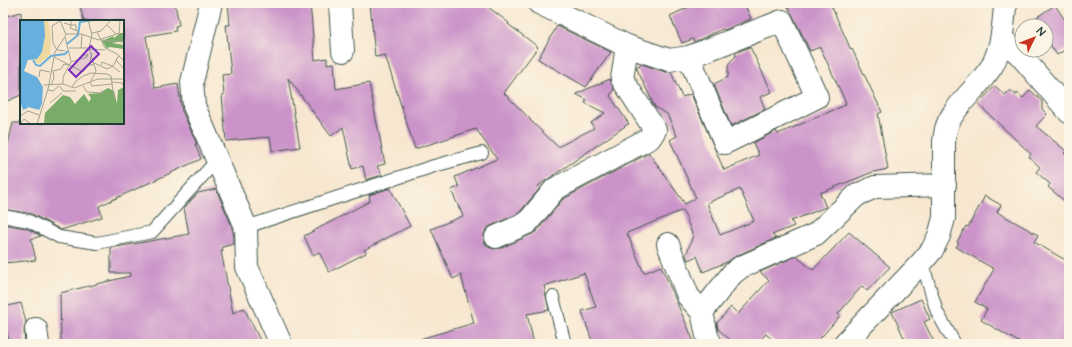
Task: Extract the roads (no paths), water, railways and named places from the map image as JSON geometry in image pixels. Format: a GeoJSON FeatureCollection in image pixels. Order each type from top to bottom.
{"type":"FeatureCollection","features":[{"type":"Feature","properties":{"kind":"street"},"geometry":{"type":"LineString","coordinates":[[211,3],[192,82],[194,106],[246,227],[247,267],[281,344]]}},
{"type":"Feature","properties":{"kind":"street"},"geometry":{"type":"LineString","coordinates":[[340,3],[343,51]]}},
{"type":"Feature","properties":{"kind":"street"},"geometry":{"type":"LineString","coordinates":[[539,3],[627,46],[669,60],[689,57],[782,21],[817,97],[725,143],[689,57]]}},
{"type":"Feature","properties":{"kind":"street"},"geometry":{"type":"LineString","coordinates":[[844,344],[922,262],[932,250],[940,236],[944,218],[946,128],[952,116],[992,66],[998,53],[1002,39],[1003,4]]}},
{"type":"Feature","properties":{"kind":"street"},"geometry":{"type":"LineString","coordinates":[[1002,39],[1020,55],[1069,112]]}},
{"type":"Feature","properties":{"kind":"street"},"geometry":{"type":"LineString","coordinates":[[496,237],[527,223],[554,189],[650,138],[655,130],[622,79],[627,46]]}},
{"type":"Feature","properties":{"kind":"street"},"geometry":{"type":"LineString","coordinates":[[702,312],[732,274],[740,267],[816,234],[857,195],[874,187],[944,185]]}},
{"type":"Feature","properties":{"kind":"street"},"geometry":{"type":"LineString","coordinates":[[668,244],[688,296],[702,312],[707,336],[711,344]]}},
{"type":"Feature","properties":{"kind":"lane"},"geometry":{"type":"LineString","coordinates":[[246,227],[482,153]]}},
{"type":"Feature","properties":{"kind":"lane"},"geometry":{"type":"LineString","coordinates":[[3,216],[29,221],[59,237],[97,242],[152,232],[217,160]]}},
{"type":"Feature","properties":{"kind":"lane"},"geometry":{"type":"LineString","coordinates":[[922,262],[937,312],[955,344]]}},
{"type":"Feature","properties":{"kind":"lane"},"geometry":{"type":"LineString","coordinates":[[553,297],[565,344]]}}]}
